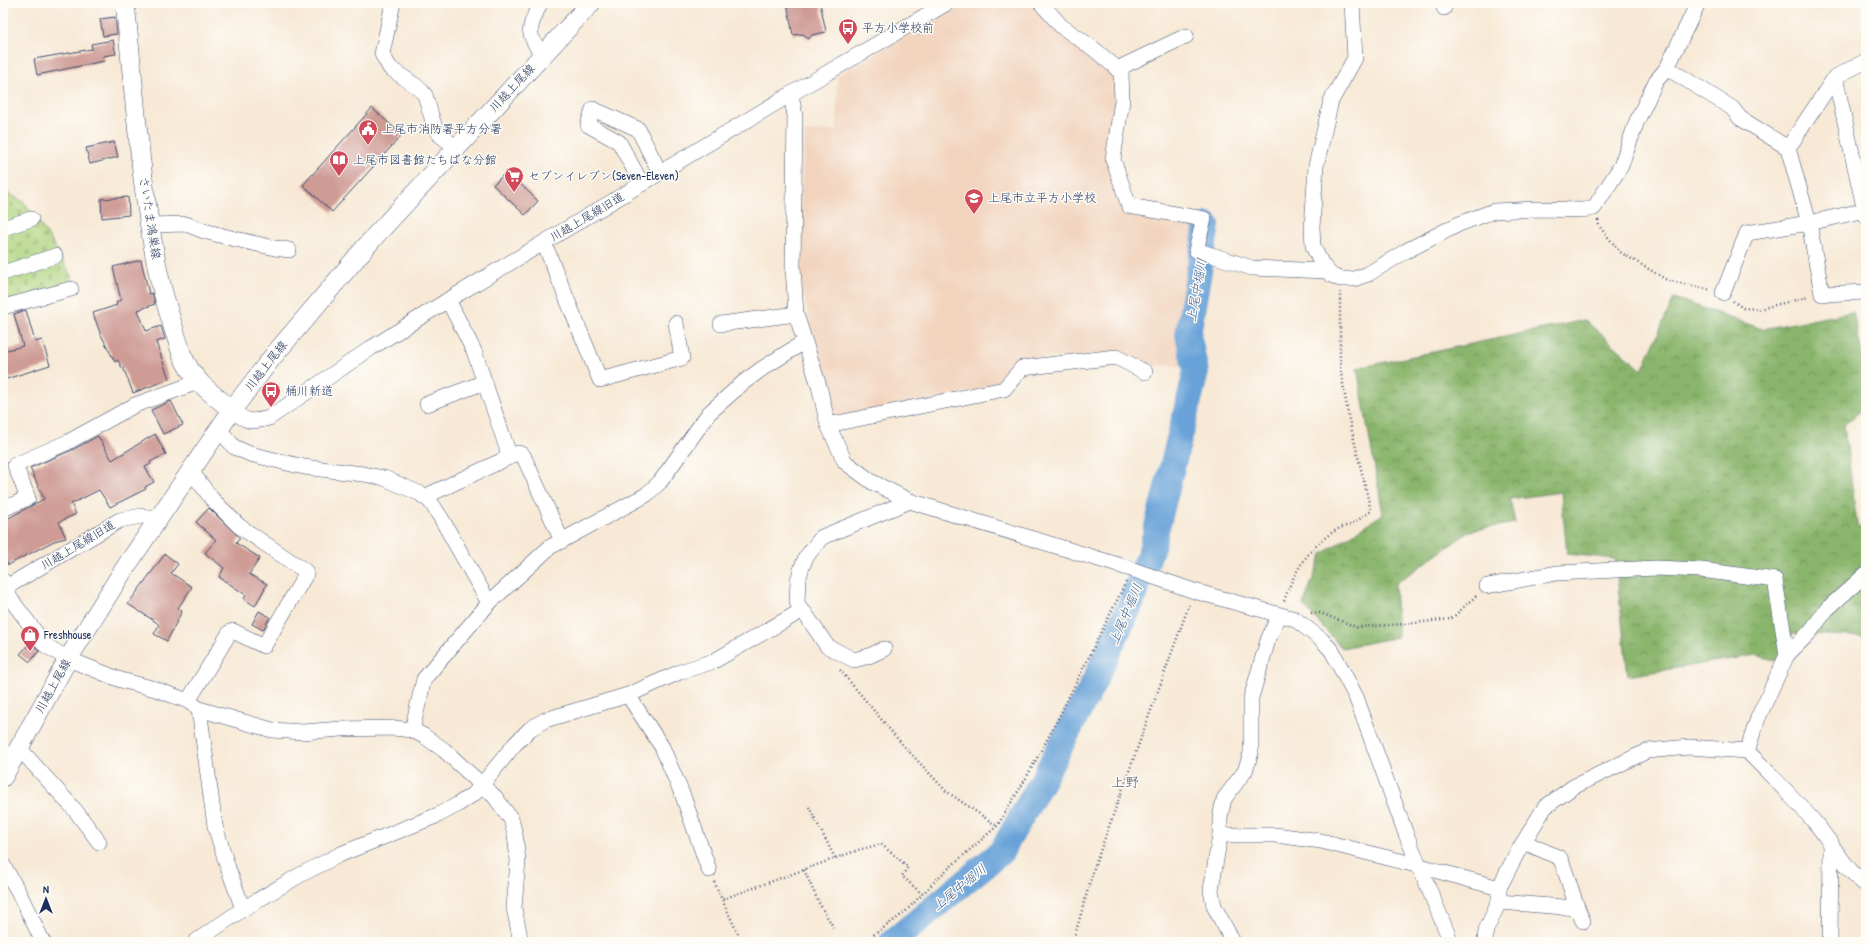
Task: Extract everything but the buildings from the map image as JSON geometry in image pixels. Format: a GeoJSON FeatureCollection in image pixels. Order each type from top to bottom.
{"type":"FeatureCollection","features":[{"type":"Feature","properties":{"kind":"main road","name":"さいたま鴻巣線"},"geometry":{"type":"LineString","coordinates":[[125,3],[150,225],[159,278],[187,367],[198,382],[232,410]]}},
{"type":"Feature","properties":{"kind":"main road","name":"川越上尾線"},"geometry":{"type":"LineString","coordinates":[[3,777],[68,659],[157,519],[232,410],[322,296],[375,236],[591,3]]}},
{"type":"Feature","properties":{"kind":"street"},"geometry":{"type":"LineString","coordinates":[[393,3],[382,54],[390,68],[419,88],[425,95],[435,128],[440,135],[457,148]]}},
{"type":"Feature","properties":{"kind":"street"},"geometry":{"type":"LineString","coordinates":[[540,3],[530,26],[530,38],[542,56]]}},
{"type":"Feature","properties":{"kind":"street","name":"川越上尾線旧道"},"geometry":{"type":"LineString","coordinates":[[232,410],[242,419],[254,422],[269,418],[371,348],[448,300],[791,94],[921,9],[947,3]]}},
{"type":"Feature","properties":{"kind":"street"},"geometry":{"type":"LineString","coordinates":[[1041,3],[1061,26],[1121,72],[1122,101],[1113,159],[1129,206],[1204,220],[1196,250],[1252,268],[1333,275],[1354,279],[1368,274],[1406,251],[1452,227],[1494,211],[1538,209],[1583,210],[1594,208],[1621,166],[1637,121],[1656,81],[1667,68],[1698,3]]}},
{"type":"Feature","properties":{"kind":"street"},"geometry":{"type":"LineString","coordinates":[[1333,275],[1321,262],[1313,246],[1312,227],[1316,166],[1331,101],[1355,58],[1352,3]]}},
{"type":"Feature","properties":{"kind":"street"},"geometry":{"type":"LineString","coordinates":[[1117,69],[1186,36]]}},
{"type":"Feature","properties":{"kind":"street"},"geometry":{"type":"LineString","coordinates":[[1788,148],[1835,77],[1866,61]]}},
{"type":"Feature","properties":{"kind":"street"},"geometry":{"type":"LineString","coordinates":[[1667,68],[1732,108],[1740,118],[1788,148],[1809,223],[1822,294],[1866,292]]}},
{"type":"Feature","properties":{"kind":"street"},"geometry":{"type":"LineString","coordinates":[[1723,293],[1746,233],[1866,212],[1835,77]]}},
{"type":"Feature","properties":{"kind":"street"},"geometry":{"type":"LineString","coordinates":[[791,94],[795,116],[793,267],[796,314],[819,386],[828,425],[845,462],[872,482],[910,501],[1139,572],[1194,591],[1295,619],[1322,640],[1332,651],[1345,673],[1356,697],[1406,834],[1451,942]]}},
{"type":"Feature","properties":{"kind":"street"},"geometry":{"type":"LineString","coordinates":[[642,184],[619,142],[588,125],[593,109],[638,129],[660,173]]}},
{"type":"Feature","properties":{"kind":"street"},"geometry":{"type":"LineString","coordinates":[[3,228],[31,219]]}},
{"type":"Feature","properties":{"kind":"street"},"geometry":{"type":"LineString","coordinates":[[150,225],[186,224],[204,231],[231,238],[289,250]]}},
{"type":"Feature","properties":{"kind":"street"},"geometry":{"type":"LineString","coordinates":[[544,243],[600,380],[682,358],[676,323]]}},
{"type":"Feature","properties":{"kind":"street"},"geometry":{"type":"LineString","coordinates":[[3,273],[55,256]]}},
{"type":"Feature","properties":{"kind":"street"},"geometry":{"type":"LineString","coordinates":[[4,304],[71,289]]}},
{"type":"Feature","properties":{"kind":"street"},"geometry":{"type":"LineString","coordinates":[[448,300],[470,342],[510,457]]}},
{"type":"Feature","properties":{"kind":"street"},"geometry":{"type":"LineString","coordinates":[[721,324],[796,314]]}},
{"type":"Feature","properties":{"kind":"street"},"geometry":{"type":"LineString","coordinates":[[412,730],[424,679],[489,603],[550,547],[646,496],[660,482],[709,413],[718,404],[763,368],[804,342]]}},
{"type":"Feature","properties":{"kind":"street"},"geometry":{"type":"LineString","coordinates":[[828,425],[1004,389],[1022,368],[1116,357],[1145,372]]}},
{"type":"Feature","properties":{"kind":"street"},"geometry":{"type":"LineString","coordinates":[[3,509],[28,498],[15,465],[68,442],[135,405],[198,382]]}},
{"type":"Feature","properties":{"kind":"street"},"geometry":{"type":"LineString","coordinates":[[427,404],[485,382]]}},
{"type":"Feature","properties":{"kind":"street"},"geometry":{"type":"LineString","coordinates":[[219,430],[234,447],[250,454],[304,467],[384,478],[421,494],[441,518],[489,603]]}},
{"type":"Feature","properties":{"kind":"street"},"geometry":{"type":"LineString","coordinates":[[424,497],[518,453],[523,455],[562,541]]}},
{"type":"Feature","properties":{"kind":"street"},"geometry":{"type":"LineString","coordinates":[[191,471],[212,499],[239,526],[305,571],[306,574],[264,646],[233,631],[230,632],[194,705],[215,826],[243,909]]}},
{"type":"Feature","properties":{"kind":"street"},"geometry":{"type":"LineString","coordinates":[[884,649],[869,656],[854,660],[827,646],[804,612],[801,611],[797,602],[798,580],[806,557],[822,537],[910,501]]}},
{"type":"Feature","properties":{"kind":"street","name":"川越上尾線旧道"},"geometry":{"type":"LineString","coordinates":[[4,586],[120,520],[142,516],[157,519]]}},
{"type":"Feature","properties":{"kind":"street"},"geometry":{"type":"LineString","coordinates":[[1487,586],[1557,573],[1656,568],[1701,570],[1774,580],[1787,655]]}},
{"type":"Feature","properties":{"kind":"street"},"geometry":{"type":"LineString","coordinates":[[1747,751],[1758,718],[1787,655],[1809,633],[1827,609],[1866,574]]}},
{"type":"Feature","properties":{"kind":"street"},"geometry":{"type":"LineString","coordinates":[[4,586],[10,598],[45,645],[68,659],[120,680],[155,689],[194,705],[272,730],[303,732],[341,729],[393,728],[412,730],[444,750],[482,786],[495,796],[511,819],[515,834],[518,861],[514,908],[521,942]]}},
{"type":"Feature","properties":{"kind":"street"},"geometry":{"type":"LineString","coordinates":[[195,942],[243,909],[300,875],[341,854],[444,812],[475,793],[530,729],[545,720],[628,695],[680,672],[714,661],[801,611]]}},
{"type":"Feature","properties":{"kind":"street"},"geometry":{"type":"LineString","coordinates":[[1233,942],[1214,906],[1211,890],[1220,835],[1220,818],[1224,799],[1231,786],[1245,771],[1250,754],[1250,698],[1268,640],[1280,615]]}},
{"type":"Feature","properties":{"kind":"street"},"geometry":{"type":"LineString","coordinates":[[628,695],[662,746],[683,796],[709,870]]}},
{"type":"Feature","properties":{"kind":"street"},"geometry":{"type":"LineString","coordinates":[[1485,942],[1486,930],[1499,895],[1524,842],[1545,807],[1573,787],[1647,751],[1689,747],[1747,751],[1797,801],[1831,842],[1856,877],[1866,885]]}},
{"type":"Feature","properties":{"kind":"street"},"geometry":{"type":"LineString","coordinates":[[19,748],[75,810],[99,842]]}},
{"type":"Feature","properties":{"kind":"street"},"geometry":{"type":"LineString","coordinates":[[1220,835],[1275,835],[1321,841],[1420,866],[1499,895],[1580,915],[1566,871],[1560,858],[1524,842]]}},
{"type":"Feature","properties":{"kind":"street"},"geometry":{"type":"LineString","coordinates":[[1830,942],[1831,842]]}},
{"type":"Feature","properties":{"kind":"street"},"geometry":{"type":"LineString","coordinates":[[3,865],[18,891],[43,942]]}},
{"type":"Feature","properties":{"kind":"path"},"geometry":{"type":"LineString","coordinates":[[1594,208],[1599,226],[1620,252],[1667,280],[1723,293],[1743,308],[1759,309],[1822,294]]}},
{"type":"Feature","properties":{"kind":"path"},"geometry":{"type":"LineString","coordinates":[[1280,615],[1297,570],[1308,553],[1320,541],[1339,528],[1351,524],[1371,511],[1348,419],[1340,367],[1333,275]]}},
{"type":"Feature","properties":{"kind":"path"},"geometry":{"type":"LineString","coordinates":[[864,942],[904,912],[941,875],[997,826],[1025,780],[1139,572]]}},
{"type":"Feature","properties":{"kind":"path"},"geometry":{"type":"LineString","coordinates":[[1295,619],[1301,614],[1320,613],[1357,628],[1451,619],[1487,586]]}},
{"type":"Feature","properties":{"kind":"path"},"geometry":{"type":"LineString","coordinates":[[1073,942],[1094,868],[1194,591]]}},
{"type":"Feature","properties":{"kind":"path"},"geometry":{"type":"LineString","coordinates":[[839,670],[902,744],[946,790],[997,826]]}},
{"type":"Feature","properties":{"kind":"path"},"geometry":{"type":"LineString","coordinates":[[810,807],[835,858]]}},
{"type":"Feature","properties":{"kind":"path"},"geometry":{"type":"LineString","coordinates":[[723,899],[835,858],[881,844],[894,853],[908,867],[902,876],[922,894]]}},
{"type":"Feature","properties":{"kind":"path"},"geometry":{"type":"LineString","coordinates":[[709,870],[737,932],[744,942]]}},
{"type":"Feature","properties":{"kind":"path"},"geometry":{"type":"LineString","coordinates":[[804,870],[819,903],[835,930]]}},
{"type":"Feature","properties":{"kind":"shaded area","name":"上尾市立平方小学校"},"geometry":{"type":"Polygon","coordinates":[[[967,3],[1035,3],[1115,77],[1116,101],[1108,155],[1126,210],[1195,226],[1179,334],[1184,353],[1184,361],[1179,366],[1149,365],[1120,353],[1030,359],[1015,367],[1000,385],[836,420],[801,286],[799,220],[805,132],[837,130],[837,75],[967,3]]]}},
{"type":"Feature","properties":{"kind":"green space"},"geometry":{"type":"Polygon","coordinates":[[[3,191],[24,202],[51,240],[79,290],[3,312],[3,191]]]}},
{"type":"Feature","properties":{"kind":"green space"},"geometry":{"type":"Polygon","coordinates":[[[1674,298],[1762,329],[1853,312],[1866,373],[1866,406],[1844,425],[1857,524],[1866,534],[1866,637],[1793,633],[1777,661],[1756,655],[1628,676],[1615,559],[1567,554],[1561,492],[1510,499],[1515,523],[1470,531],[1395,584],[1398,637],[1342,648],[1303,605],[1322,554],[1383,514],[1357,368],[1585,320],[1642,370],[1674,298]]]}},
{"type":"Feature","properties":{"kind":"waterway","name":"上尾中堀川"},"geometry":{"type":"LineString","coordinates":[[892,942],[1001,852],[1042,781],[1091,688],[1131,603],[1152,547],[1196,372],[1188,334],[1207,225]]}},
{"type":"Feature","properties":{"kind":"place","name":"平方小学校前"},"geometry":{"type":"Point","coordinates":[848,45]}},
{"type":"Feature","properties":{"kind":"place","name":"上尾市消防署平方分署"},"geometry":{"type":"Point","coordinates":[368,146]}},
{"type":"Feature","properties":{"kind":"place","name":"上尾市図書館たちばな分館"},"geometry":{"type":"Point","coordinates":[339,177]}},
{"type":"Feature","properties":{"kind":"place","name":"セブンイレブン(Seven-Eleven)"},"geometry":{"type":"Point","coordinates":[514,193]}},
{"type":"Feature","properties":{"kind":"place","name":"上尾市立平方小学校"},"geometry":{"type":"Point","coordinates":[974,215]}},
{"type":"Feature","properties":{"kind":"place","name":"桶川新道"},"geometry":{"type":"Point","coordinates":[271,408]}},
{"type":"Feature","properties":{"kind":"place","name":"Freshhouse"},"geometry":{"type":"Point","coordinates":[30,652]}},
{"type":"Feature","properties":{"kind":"district","name":"上野"},"geometry":{"type":"Point","coordinates":[1125,782]}}]}
